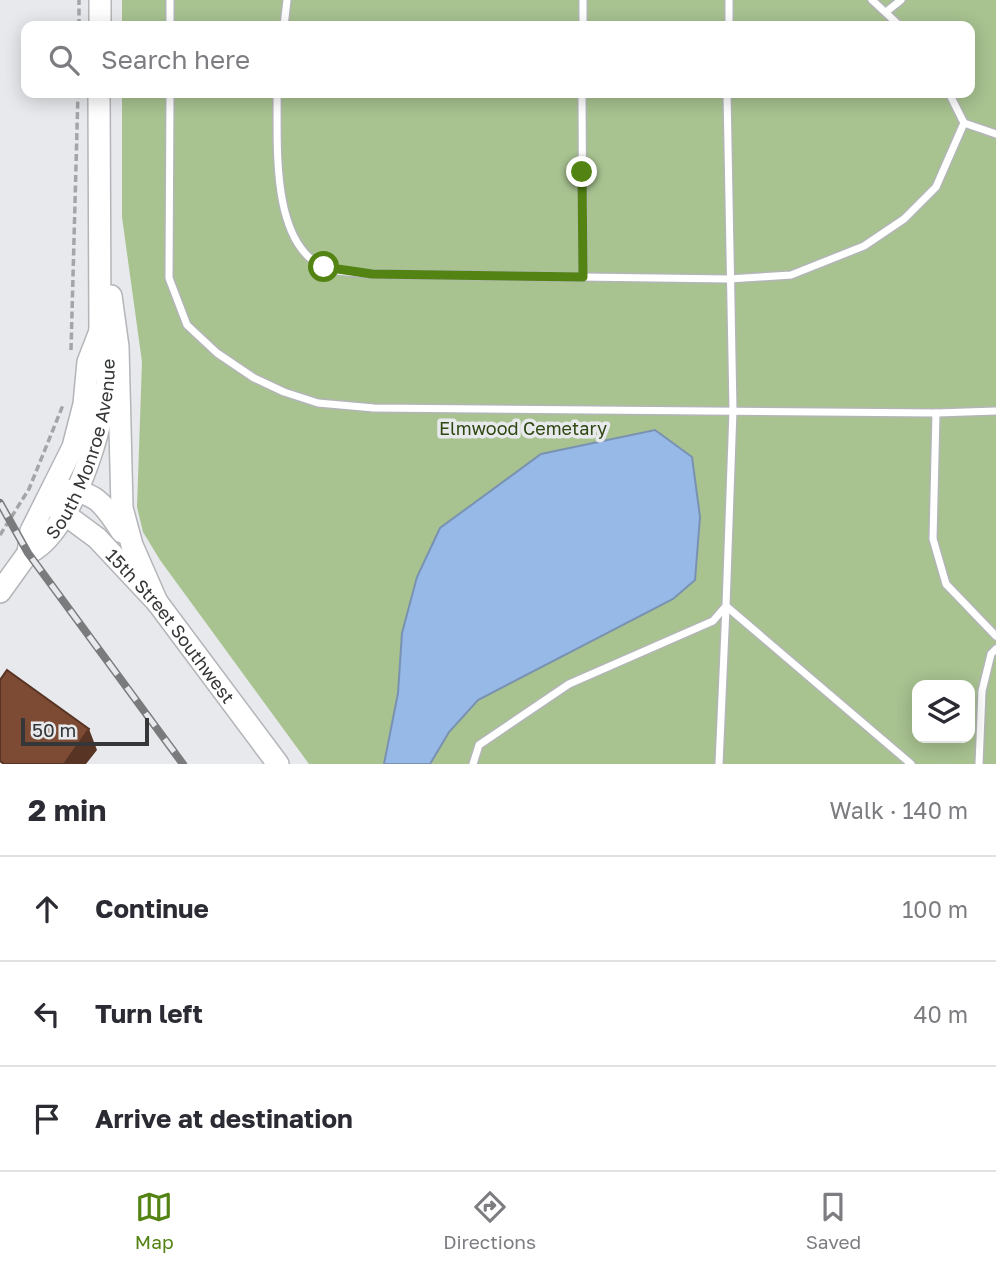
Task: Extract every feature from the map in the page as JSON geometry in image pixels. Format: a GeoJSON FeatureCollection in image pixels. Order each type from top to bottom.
{"type":"FeatureCollection","features":[{"type":"Feature","properties":{"kind":"street"},"geometry":{"type":"LineString","coordinates":[[100,0],[100,21]]}},
{"type":"Feature","properties":{"kind":"street","name":"South Monroe Avenue"},"geometry":{"type":"LineString","coordinates":[[28,553],[38,549],[65,515],[100,421],[107,359],[100,331],[99,98]]}},
{"type":"Feature","properties":{"kind":"street"},"geometry":{"type":"LineString","coordinates":[[98,208],[118,346],[122,509],[132,545],[158,602]]}},
{"type":"Feature","properties":{"kind":"street","name":"South Monroe Avenue"},"geometry":{"type":"LineString","coordinates":[[0,592],[28,553],[31,531],[73,447],[84,404],[88,362],[100,331]]}},
{"type":"Feature","properties":{"kind":"street"},"geometry":{"type":"LineString","coordinates":[[50,495],[76,490],[95,496],[132,545]]}},
{"type":"Feature","properties":{"kind":"street","name":"15th Street Southwest"},"geometry":{"type":"LineString","coordinates":[[50,495],[65,515],[97,538],[158,602],[278,764]]}},
{"type":"Feature","properties":{"kind":"lane"},"geometry":{"type":"LineString","coordinates":[[170,0],[170,21]]}},
{"type":"Feature","properties":{"kind":"lane"},"geometry":{"type":"LineString","coordinates":[[285,21],[287,0]]}},
{"type":"Feature","properties":{"kind":"lane"},"geometry":{"type":"LineString","coordinates":[[583,0],[583,21]]}},
{"type":"Feature","properties":{"kind":"lane"},"geometry":{"type":"LineString","coordinates":[[729,0],[729,21]]}},
{"type":"Feature","properties":{"kind":"lane"},"geometry":{"type":"LineString","coordinates":[[872,0],[895,21]]}},
{"type":"Feature","properties":{"kind":"lane"},"geometry":{"type":"LineString","coordinates":[[886,12],[901,0]]}},
{"type":"Feature","properties":{"kind":"lane"},"geometry":{"type":"LineString","coordinates":[[170,98],[169,278],[187,325],[217,353],[254,378],[317,403],[374,408],[936,413],[996,411]]}},
{"type":"Feature","properties":{"kind":"lane"},"geometry":{"type":"LineString","coordinates":[[277,98],[279,177],[285,214],[298,246],[324,267],[372,274],[729,279],[791,275],[864,246],[904,219],[936,187],[964,123]]}},
{"type":"Feature","properties":{"kind":"lane"},"geometry":{"type":"LineString","coordinates":[[582,98],[583,277]]}},
{"type":"Feature","properties":{"kind":"lane"},"geometry":{"type":"LineString","coordinates":[[719,764],[733,410],[727,98]]}},
{"type":"Feature","properties":{"kind":"lane"},"geometry":{"type":"LineString","coordinates":[[952,98],[964,123],[996,134]]}},
{"type":"Feature","properties":{"kind":"lane"},"geometry":{"type":"LineString","coordinates":[[936,413],[933,539],[946,584],[996,636]]}},
{"type":"Feature","properties":{"kind":"lane"},"geometry":{"type":"LineString","coordinates":[[473,764],[479,745],[569,684],[713,621],[726,606]]}},
{"type":"Feature","properties":{"kind":"lane"},"geometry":{"type":"LineString","coordinates":[[726,606],[911,764]]}},
{"type":"Feature","properties":{"kind":"lane"},"geometry":{"type":"LineString","coordinates":[[973,764],[979,760],[982,691],[991,654],[996,649]]}},
{"type":"Feature","properties":{"kind":"path"},"geometry":{"type":"LineString","coordinates":[[79,0],[79,21]]}},
{"type":"Feature","properties":{"kind":"path"},"geometry":{"type":"LineString","coordinates":[[71,353],[78,98]]}},
{"type":"Feature","properties":{"kind":"path"},"geometry":{"type":"LineString","coordinates":[[0,536],[29,489],[64,403]]}},
{"type":"Feature","properties":{"kind":"green space","name":"Elmwood Cemetary"},"geometry":{"type":"Polygon","coordinates":[[[122,0],[996,0],[996,764],[309,764],[160,560],[143,532],[137,507],[142,362],[122,217],[122,98],[975,98],[975,21],[122,21],[122,0]]]}},
{"type":"Feature","properties":{"kind":"water"},"geometry":{"type":"Polygon","coordinates":[[[655,430],[692,457],[700,517],[695,580],[673,599],[478,700],[449,732],[430,764],[384,764],[398,693],[402,633],[417,577],[440,528],[541,454],[655,430]]]}},
{"type":"Feature","properties":{"kind":"building"},"geometry":{"type":"Polygon","coordinates":[[[7,670],[89,729],[64,764],[4,764],[0,761],[0,680],[7,670]]]}},
{"type":"Feature","properties":{"kind":"railway"},"geometry":{"type":"LineString","coordinates":[[0,503],[28,553],[183,764]]}},
{"type":"Feature","properties":{"kind":"route"},"geometry":{"type":"LineString","coordinates":[[324,267],[372,274],[583,277],[582,172]]}}]}
